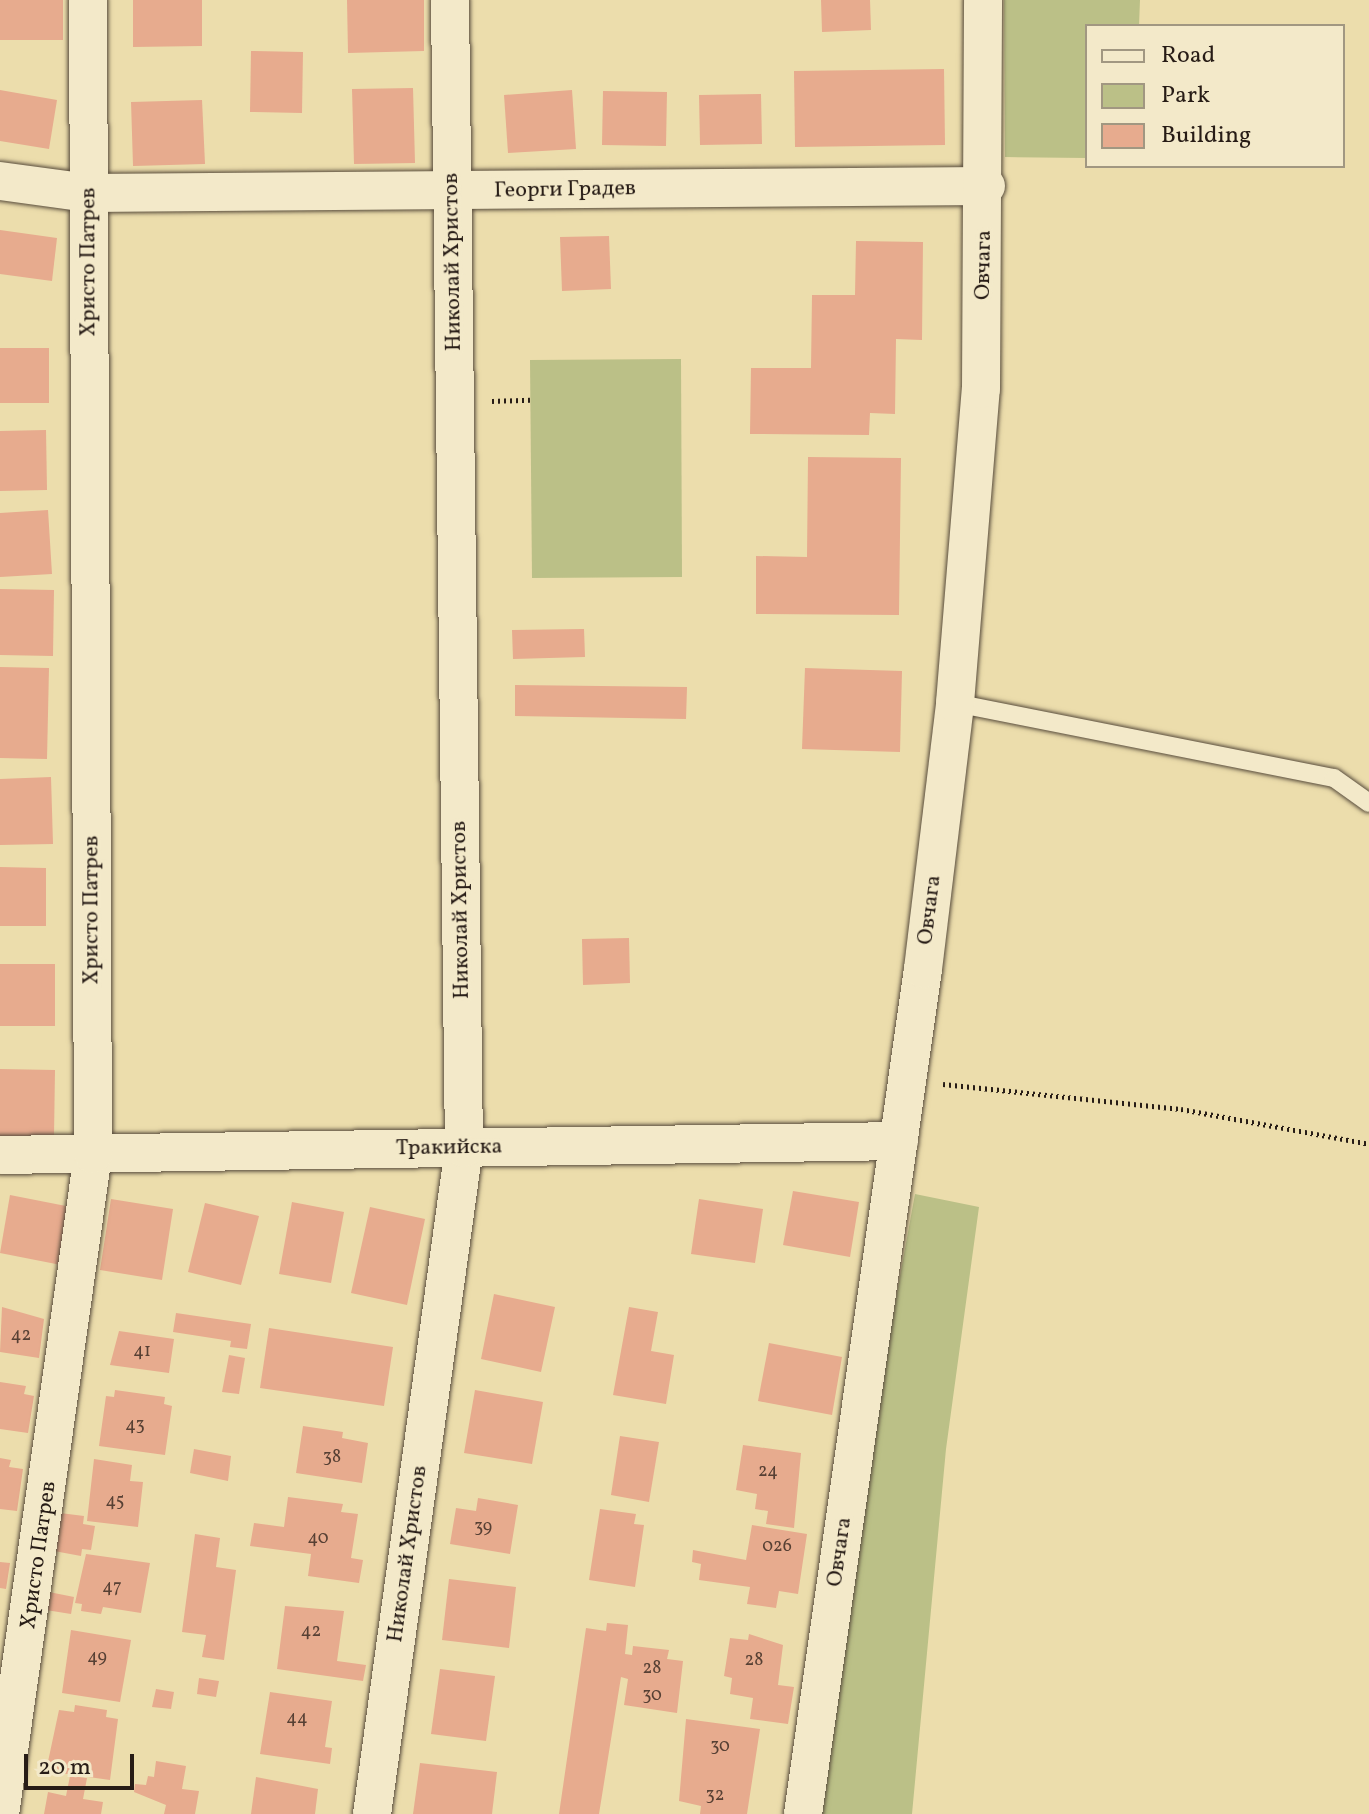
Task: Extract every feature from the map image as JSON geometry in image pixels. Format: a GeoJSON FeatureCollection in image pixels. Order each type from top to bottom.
{"type":"FeatureCollection","features":[{"type":"Feature","properties":{"kind":"street","name":"Христо Патрев"},"geometry":{"type":"LineString","coordinates":[[0,1814],[93,1154],[88,0]]}},
{"type":"Feature","properties":{"kind":"street","name":"Николай Христов"},"geometry":{"type":"LineString","coordinates":[[372,1814],[464,1148],[450,0]]}},
{"type":"Feature","properties":{"kind":"street","name":"Овчага"},"geometry":{"type":"LineString","coordinates":[[803,1814],[899,1141],[955,703],[981,389],[986,186],[983,0]]}},
{"type":"Feature","properties":{"kind":"street","name":"Георги Градев"},"geometry":{"type":"LineString","coordinates":[[0,181],[89,193],[986,186]]}},
{"type":"Feature","properties":{"kind":"street","name":"Тракийска"},"geometry":{"type":"LineString","coordinates":[[0,1155],[899,1141]]}},
{"type":"Feature","properties":{"kind":"lane"},"geometry":{"type":"LineString","coordinates":[[955,703],[1334,778],[1369,803]]}},
{"type":"Feature","properties":{"kind":"path"},"geometry":{"type":"LineString","coordinates":[[907,1081],[1181,1109],[1369,1144]]}},
{"type":"Feature","properties":{"kind":"green space"},"geometry":{"type":"Polygon","coordinates":[[[1004,0],[1140,0],[1139,24],[1085,24],[1085,158],[1005,157],[1004,0]]]}},
{"type":"Feature","properties":{"kind":"green space"},"geometry":{"type":"Polygon","coordinates":[[[681,359],[682,577],[532,578],[530,360],[681,359]]]}},
{"type":"Feature","properties":{"kind":"green space"},"geometry":{"type":"Polygon","coordinates":[[[915,1194],[979,1207],[946,1449],[912,1814],[822,1814],[885,1358],[915,1194]]]}},
{"type":"Feature","properties":{"kind":"building"},"geometry":{"type":"Polygon","coordinates":[[[0,0],[63,0],[63,40],[0,40],[0,0]]]}},
{"type":"Feature","properties":{"kind":"building"},"geometry":{"type":"Polygon","coordinates":[[[133,0],[202,0],[202,46],[133,47],[133,0]]]}},
{"type":"Feature","properties":{"kind":"building"},"geometry":{"type":"Polygon","coordinates":[[[347,0],[424,0],[424,51],[348,53],[347,0]]]}},
{"type":"Feature","properties":{"kind":"building"},"geometry":{"type":"Polygon","coordinates":[[[821,0],[870,0],[871,30],[822,32],[821,0]]]}},
{"type":"Feature","properties":{"kind":"building"},"geometry":{"type":"Polygon","coordinates":[[[251,51],[303,52],[302,113],[250,112],[251,51]]]}},
{"type":"Feature","properties":{"kind":"building"},"geometry":{"type":"Polygon","coordinates":[[[944,69],[945,145],[795,147],[794,71],[944,69]]]}},
{"type":"Feature","properties":{"kind":"building"},"geometry":{"type":"Polygon","coordinates":[[[413,88],[415,163],[354,164],[352,89],[413,88]]]}},
{"type":"Feature","properties":{"kind":"building"},"geometry":{"type":"Polygon","coordinates":[[[0,90],[57,100],[49,149],[0,141],[0,90]]]}},
{"type":"Feature","properties":{"kind":"building"},"geometry":{"type":"Polygon","coordinates":[[[572,90],[576,149],[508,153],[504,95],[572,90]]]}},
{"type":"Feature","properties":{"kind":"building"},"geometry":{"type":"Polygon","coordinates":[[[603,91],[667,92],[666,146],[602,145],[603,91]]]}},
{"type":"Feature","properties":{"kind":"building"},"geometry":{"type":"Polygon","coordinates":[[[761,94],[762,144],[700,145],[699,95],[761,94]]]}},
{"type":"Feature","properties":{"kind":"building"},"geometry":{"type":"Polygon","coordinates":[[[202,100],[205,164],[133,166],[131,102],[202,100]]]}},
{"type":"Feature","properties":{"kind":"building"},"geometry":{"type":"Polygon","coordinates":[[[0,230],[57,238],[52,281],[0,274],[0,230]]]}},
{"type":"Feature","properties":{"kind":"building"},"geometry":{"type":"Polygon","coordinates":[[[609,236],[611,289],[562,291],[560,237],[609,236]]]}},
{"type":"Feature","properties":{"kind":"building"},"geometry":{"type":"Polygon","coordinates":[[[856,241],[923,242],[922,340],[896,339],[895,414],[870,413],[869,435],[750,434],[751,368],[811,368],[812,295],[855,295],[856,241]]]}},
{"type":"Feature","properties":{"kind":"building"},"geometry":{"type":"Polygon","coordinates":[[[0,348],[49,348],[49,403],[0,403],[0,348]]]}},
{"type":"Feature","properties":{"kind":"building"},"geometry":{"type":"Polygon","coordinates":[[[46,430],[47,490],[0,491],[0,431],[46,430]]]}},
{"type":"Feature","properties":{"kind":"building"},"geometry":{"type":"Polygon","coordinates":[[[808,457],[901,458],[899,615],[756,614],[756,556],[807,557],[808,457]]]}},
{"type":"Feature","properties":{"kind":"building"},"geometry":{"type":"Polygon","coordinates":[[[48,510],[52,574],[0,577],[0,513],[48,510]]]}},
{"type":"Feature","properties":{"kind":"building"},"geometry":{"type":"Polygon","coordinates":[[[0,589],[54,590],[53,656],[0,655],[0,589]]]}},
{"type":"Feature","properties":{"kind":"building"},"geometry":{"type":"Polygon","coordinates":[[[584,629],[585,657],[513,659],[512,630],[584,629]]]}},
{"type":"Feature","properties":{"kind":"building"},"geometry":{"type":"Polygon","coordinates":[[[0,667],[49,668],[47,759],[0,758],[0,667]]]}},
{"type":"Feature","properties":{"kind":"building"},"geometry":{"type":"Polygon","coordinates":[[[805,668],[902,671],[900,752],[802,749],[805,668]]]}},
{"type":"Feature","properties":{"kind":"building"},"geometry":{"type":"Polygon","coordinates":[[[515,685],[687,687],[686,719],[515,716],[515,685]]]}},
{"type":"Feature","properties":{"kind":"building"},"geometry":{"type":"Polygon","coordinates":[[[51,777],[53,844],[0,845],[0,779],[51,777]]]}},
{"type":"Feature","properties":{"kind":"building"},"geometry":{"type":"Polygon","coordinates":[[[0,867],[46,868],[46,926],[0,926],[0,867]]]}},
{"type":"Feature","properties":{"kind":"building"},"geometry":{"type":"Polygon","coordinates":[[[629,938],[630,983],[583,985],[582,939],[629,938]]]}},
{"type":"Feature","properties":{"kind":"building"},"geometry":{"type":"Polygon","coordinates":[[[0,964],[55,964],[55,1026],[0,1026],[0,964]]]}},
{"type":"Feature","properties":{"kind":"building"},"geometry":{"type":"Polygon","coordinates":[[[0,1069],[55,1070],[54,1136],[0,1136],[0,1069]]]}},
{"type":"Feature","properties":{"kind":"building"},"geometry":{"type":"Polygon","coordinates":[[[793,1191],[859,1202],[850,1257],[783,1245],[793,1191]]]}},
{"type":"Feature","properties":{"kind":"building"},"geometry":{"type":"Polygon","coordinates":[[[10,1195],[71,1207],[61,1265],[0,1253],[10,1195]]]}},
{"type":"Feature","properties":{"kind":"building"},"geometry":{"type":"Polygon","coordinates":[[[111,1199],[173,1209],[162,1280],[100,1270],[111,1199]]]}},
{"type":"Feature","properties":{"kind":"building"},"geometry":{"type":"Polygon","coordinates":[[[699,1199],[763,1209],[755,1263],[691,1254],[699,1199]]]}},
{"type":"Feature","properties":{"kind":"building"},"geometry":{"type":"Polygon","coordinates":[[[292,1202],[344,1212],[331,1283],[279,1274],[292,1202]]]}},
{"type":"Feature","properties":{"kind":"building"},"geometry":{"type":"Polygon","coordinates":[[[205,1203],[259,1216],[241,1285],[188,1272],[205,1203]]]}},
{"type":"Feature","properties":{"kind":"building"},"geometry":{"type":"Polygon","coordinates":[[[370,1207],[425,1219],[407,1305],[351,1293],[370,1207]]]}},
{"type":"Feature","properties":{"kind":"building"},"geometry":{"type":"Polygon","coordinates":[[[494,1294],[555,1307],[541,1372],[481,1359],[494,1294]]]}},
{"type":"Feature","properties":{"kind":"building"},"geometry":{"type":"Polygon","coordinates":[[[2,1307],[44,1319],[39,1358],[0,1352],[2,1307]]]}},
{"type":"Feature","properties":{"kind":"building"},"geometry":{"type":"Polygon","coordinates":[[[629,1307],[658,1312],[651,1351],[674,1355],[666,1404],[613,1395],[629,1307]]]}},
{"type":"Feature","properties":{"kind":"building"},"geometry":{"type":"Polygon","coordinates":[[[176,1313],[251,1324],[247,1349],[230,1347],[231,1341],[173,1332],[176,1313]]]}},
{"type":"Feature","properties":{"kind":"building"},"geometry":{"type":"Polygon","coordinates":[[[269,1328],[393,1347],[384,1406],[260,1388],[269,1328]]]}},
{"type":"Feature","properties":{"kind":"building"},"geometry":{"type":"Polygon","coordinates":[[[119,1331],[174,1339],[169,1373],[110,1365],[119,1331]]]}},
{"type":"Feature","properties":{"kind":"building"},"geometry":{"type":"Polygon","coordinates":[[[769,1343],[842,1357],[832,1415],[758,1401],[769,1343]]]}},
{"type":"Feature","properties":{"kind":"building"},"geometry":{"type":"Polygon","coordinates":[[[229,1355],[245,1358],[239,1394],[222,1392],[229,1355]]]}},
{"type":"Feature","properties":{"kind":"building"},"geometry":{"type":"Polygon","coordinates":[[[0,1382],[26,1386],[24,1394],[34,1396],[28,1433],[0,1429],[0,1382]]]}},
{"type":"Feature","properties":{"kind":"building"},"geometry":{"type":"Polygon","coordinates":[[[115,1390],[165,1397],[164,1404],[172,1406],[165,1455],[99,1446],[106,1396],[114,1397],[115,1390]]]}},
{"type":"Feature","properties":{"kind":"building"},"geometry":{"type":"Polygon","coordinates":[[[475,1390],[543,1402],[532,1464],[464,1453],[475,1390]]]}},
{"type":"Feature","properties":{"kind":"building"},"geometry":{"type":"Polygon","coordinates":[[[303,1426],[343,1432],[342,1438],[368,1443],[362,1483],[296,1473],[303,1426]]]}},
{"type":"Feature","properties":{"kind":"building"},"geometry":{"type":"Polygon","coordinates":[[[620,1436],[659,1442],[649,1502],[611,1495],[620,1436]]]}},
{"type":"Feature","properties":{"kind":"building"},"geometry":{"type":"Polygon","coordinates":[[[743,1445],[801,1453],[794,1528],[766,1524],[768,1511],[755,1509],[757,1494],[736,1490],[743,1445]]]}},
{"type":"Feature","properties":{"kind":"building"},"geometry":{"type":"Polygon","coordinates":[[[194,1449],[231,1456],[228,1481],[190,1473],[194,1449]]]}},
{"type":"Feature","properties":{"kind":"building"},"geometry":{"type":"Polygon","coordinates":[[[0,1458],[11,1460],[9,1467],[23,1469],[17,1511],[0,1509],[0,1458]]]}},
{"type":"Feature","properties":{"kind":"building"},"geometry":{"type":"Polygon","coordinates":[[[94,1459],[132,1465],[130,1481],[143,1482],[138,1527],[87,1521],[94,1459]]]}},
{"type":"Feature","properties":{"kind":"building"},"geometry":{"type":"Polygon","coordinates":[[[288,1497],[343,1504],[341,1512],[358,1514],[351,1558],[363,1560],[359,1583],[308,1576],[311,1554],[250,1546],[254,1523],[284,1527],[288,1497]]]}},
{"type":"Feature","properties":{"kind":"building"},"geometry":{"type":"Polygon","coordinates":[[[478,1498],[518,1505],[510,1554],[450,1544],[456,1508],[476,1511],[478,1498]]]}},
{"type":"Feature","properties":{"kind":"building"},"geometry":{"type":"Polygon","coordinates":[[[600,1509],[636,1514],[634,1524],[644,1525],[635,1587],[589,1580],[600,1509]]]}},
{"type":"Feature","properties":{"kind":"building"},"geometry":{"type":"Polygon","coordinates":[[[60,1513],[84,1516],[83,1524],[95,1526],[91,1550],[82,1549],[81,1556],[54,1551],[60,1513]]]}},
{"type":"Feature","properties":{"kind":"building"},"geometry":{"type":"Polygon","coordinates":[[[752,1525],[807,1534],[798,1594],[779,1591],[776,1608],[747,1604],[750,1587],[699,1580],[701,1564],[692,1562],[693,1550],[746,1560],[752,1525]]]}},
{"type":"Feature","properties":{"kind":"building"},"geometry":{"type":"Polygon","coordinates":[[[195,1534],[220,1538],[216,1567],[236,1570],[224,1660],[202,1657],[206,1635],[182,1632],[195,1534]]]}},
{"type":"Feature","properties":{"kind":"building"},"geometry":{"type":"Polygon","coordinates":[[[86,1554],[150,1563],[141,1613],[103,1607],[101,1614],[81,1611],[82,1604],[75,1603],[86,1554]]]}},
{"type":"Feature","properties":{"kind":"building"},"geometry":{"type":"Polygon","coordinates":[[[0,1562],[10,1563],[6,1589],[0,1588],[0,1562]]]}},
{"type":"Feature","properties":{"kind":"building"},"geometry":{"type":"Polygon","coordinates":[[[449,1579],[516,1587],[509,1648],[442,1640],[449,1579]]]}},
{"type":"Feature","properties":{"kind":"building"},"geometry":{"type":"Polygon","coordinates":[[[49,1592],[74,1597],[71,1614],[46,1610],[49,1592]]]}},
{"type":"Feature","properties":{"kind":"building"},"geometry":{"type":"Polygon","coordinates":[[[285,1606],[344,1611],[337,1661],[366,1665],[363,1681],[277,1669],[285,1606]]]}},
{"type":"Feature","properties":{"kind":"building"},"geometry":{"type":"Polygon","coordinates":[[[607,1623],[628,1625],[625,1654],[632,1655],[633,1646],[669,1650],[667,1659],[683,1661],[677,1713],[624,1705],[628,1679],[621,1677],[599,1814],[559,1814],[586,1628],[606,1631],[607,1623]]]}},
{"type":"Feature","properties":{"kind":"building"},"geometry":{"type":"Polygon","coordinates":[[[71,1630],[131,1640],[120,1702],[62,1693],[71,1630]]]}},
{"type":"Feature","properties":{"kind":"building"},"geometry":{"type":"Polygon","coordinates":[[[749,1634],[783,1645],[778,1685],[794,1687],[788,1724],[750,1719],[753,1698],[730,1694],[732,1678],[724,1676],[730,1638],[748,1640],[749,1634]]]}},
{"type":"Feature","properties":{"kind":"building"},"geometry":{"type":"Polygon","coordinates":[[[440,1669],[495,1676],[486,1741],[431,1734],[440,1669]]]}},
{"type":"Feature","properties":{"kind":"building"},"geometry":{"type":"Polygon","coordinates":[[[199,1678],[219,1681],[216,1697],[197,1694],[199,1678]]]}},
{"type":"Feature","properties":{"kind":"building"},"geometry":{"type":"Polygon","coordinates":[[[156,1689],[174,1692],[171,1709],[152,1707],[156,1689]]]}},
{"type":"Feature","properties":{"kind":"building"},"geometry":{"type":"Polygon","coordinates":[[[270,1692],[332,1701],[325,1747],[332,1748],[330,1764],[260,1754],[270,1692]]]}},
{"type":"Feature","properties":{"kind":"building"},"geometry":{"type":"Polygon","coordinates":[[[75,1705],[107,1710],[106,1717],[118,1719],[110,1780],[46,1771],[59,1710],[74,1712],[75,1705]]]}},
{"type":"Feature","properties":{"kind":"building"},"geometry":{"type":"Polygon","coordinates":[[[686,1719],[760,1729],[747,1814],[700,1814],[701,1806],[679,1801],[686,1719]]]}},
{"type":"Feature","properties":{"kind":"building"},"geometry":{"type":"Polygon","coordinates":[[[156,1761],[186,1766],[182,1789],[199,1791],[195,1814],[164,1814],[166,1805],[134,1792],[135,1784],[146,1785],[148,1776],[154,1777],[156,1761]]]}},
{"type":"Feature","properties":{"kind":"building"},"geometry":{"type":"Polygon","coordinates":[[[420,1763],[497,1772],[492,1814],[413,1814],[420,1763]]]}},
{"type":"Feature","properties":{"kind":"building"},"geometry":{"type":"Polygon","coordinates":[[[70,1776],[87,1778],[83,1799],[103,1802],[101,1814],[44,1814],[48,1792],[66,1796],[70,1776]]]}},
{"type":"Feature","properties":{"kind":"building"},"geometry":{"type":"Polygon","coordinates":[[[256,1777],[318,1789],[315,1814],[251,1814],[256,1777]]]}}]}
